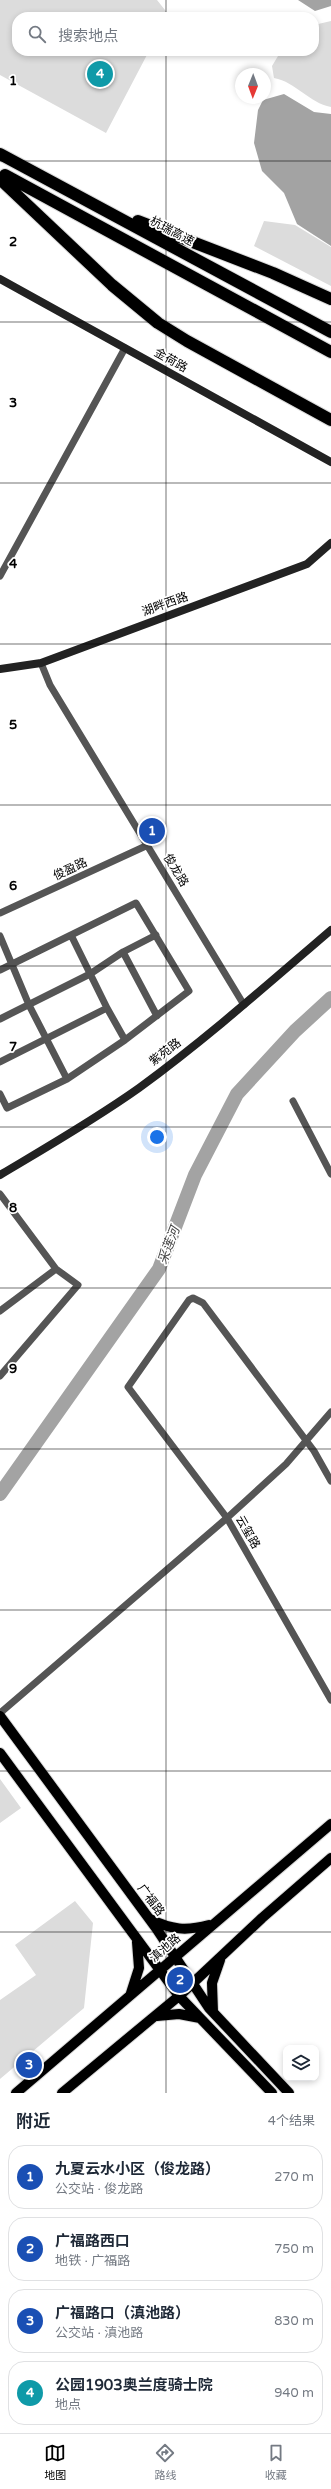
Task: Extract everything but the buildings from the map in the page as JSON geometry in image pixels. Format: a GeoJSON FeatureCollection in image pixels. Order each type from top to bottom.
{"type":"FeatureCollection","features":[{"type":"Feature","properties":{"kind":"highway","name":"杭瑞高速"},"geometry":{"type":"LineString","coordinates":[[0,154],[331,332]]}},
{"type":"Feature","properties":{"kind":"highway"},"geometry":{"type":"LineString","coordinates":[[0,173],[331,352]]}},
{"type":"Feature","properties":{"kind":"highway"},"geometry":{"type":"LineString","coordinates":[[0,179],[112,285],[158,323],[187,341],[331,420]]}},
{"type":"Feature","properties":{"kind":"highway"},"geometry":{"type":"LineString","coordinates":[[52,182],[114,211],[273,273],[331,300]]}},
{"type":"Feature","properties":{"kind":"main road","name":"广福路"},"geometry":{"type":"LineString","coordinates":[[0,1716],[148,1918],[175,1956],[192,1984],[213,2012],[289,2093]]}},
{"type":"Feature","properties":{"kind":"main road"},"geometry":{"type":"LineString","coordinates":[[0,1753],[179,1996],[272,2093]]}},
{"type":"Feature","properties":{"kind":"main road","name":"滇池路"},"geometry":{"type":"LineString","coordinates":[[16,2093],[331,1824]]}},
{"type":"Feature","properties":{"kind":"main road"},"geometry":{"type":"LineString","coordinates":[[62,2093],[179,1996],[331,1858]]}},
{"type":"Feature","properties":{"kind":"main road"},"geometry":{"type":"LineString","coordinates":[[148,1918],[175,1929],[188,1930],[213,1924]]}},
{"type":"Feature","properties":{"kind":"main road"},"geometry":{"type":"LineString","coordinates":[[130,1995],[139,1968],[139,1952],[135,1937]]}},
{"type":"Feature","properties":{"kind":"main road"},"geometry":{"type":"LineString","coordinates":[[213,2012],[212,1983],[221,1957]]}},
{"type":"Feature","properties":{"kind":"main road"},"geometry":{"type":"LineString","coordinates":[[155,2016],[179,2014],[202,2019]]}},
{"type":"Feature","properties":{"kind":"street","name":"金荷路"},"geometry":{"type":"LineString","coordinates":[[0,279],[331,462]]}},
{"type":"Feature","properties":{"kind":"street"},"geometry":{"type":"LineString","coordinates":[[0,576],[125,348]]}},
{"type":"Feature","properties":{"kind":"street","name":"湖畔西路"},"geometry":{"type":"LineString","coordinates":[[0,670],[41,663],[307,564],[331,543]]}},
{"type":"Feature","properties":{"kind":"street","name":"俊龙路"},"geometry":{"type":"LineString","coordinates":[[41,663],[50,685],[244,1005]]}},
{"type":"Feature","properties":{"kind":"street","name":"俊盈路"},"geometry":{"type":"LineString","coordinates":[[0,913],[148,845]]}},
{"type":"Feature","properties":{"kind":"street"},"geometry":{"type":"LineString","coordinates":[[0,970],[136,903],[189,991],[126,1040],[66,1079],[7,1108],[0,1094]]}},
{"type":"Feature","properties":{"kind":"street","name":"紫苑路"},"geometry":{"type":"LineString","coordinates":[[0,1175],[83,1125],[138,1088],[244,1005],[331,930]]}},
{"type":"Feature","properties":{"kind":"street"},"geometry":{"type":"LineString","coordinates":[[72,935],[107,1008],[126,1040]]}},
{"type":"Feature","properties":{"kind":"street"},"geometry":{"type":"LineString","coordinates":[[0,1019],[90,974],[123,952],[156,935]]}},
{"type":"Feature","properties":{"kind":"street"},"geometry":{"type":"LineString","coordinates":[[0,936],[11,965],[66,1079]]}},
{"type":"Feature","properties":{"kind":"street"},"geometry":{"type":"LineString","coordinates":[[123,952],[157,1016]]}},
{"type":"Feature","properties":{"kind":"street"},"geometry":{"type":"LineString","coordinates":[[0,1062],[107,1008]]}},
{"type":"Feature","properties":{"kind":"street"},"geometry":{"type":"LineString","coordinates":[[293,1101],[331,1174]]}},
{"type":"Feature","properties":{"kind":"street"},"geometry":{"type":"LineString","coordinates":[[0,1194],[56,1270],[78,1285],[0,1376]]}},
{"type":"Feature","properties":{"kind":"street"},"geometry":{"type":"LineString","coordinates":[[0,1311],[56,1270]]}},
{"type":"Feature","properties":{"kind":"street","name":"云玺路"},"geometry":{"type":"LineString","coordinates":[[307,1442],[203,1304],[193,1298],[172,1323],[128,1386],[227,1518],[331,1700]]}},
{"type":"Feature","properties":{"kind":"street"},"geometry":{"type":"LineString","coordinates":[[0,1713],[227,1518],[307,1442],[331,1412]]}},
{"type":"Feature","properties":{"kind":"street"},"geometry":{"type":"LineString","coordinates":[[307,1442],[331,1481]]}},
{"type":"Feature","properties":{"kind":"shaded area"},"geometry":{"type":"Polygon","coordinates":[[[0,0],[157,0],[167,12],[12,12],[12,56],[146,56],[106,133],[0,75],[0,0]]]}},
{"type":"Feature","properties":{"kind":"shaded area"},"geometry":{"type":"Polygon","coordinates":[[[298,0],[331,0],[331,6],[315,11],[298,0]]]}},
{"type":"Feature","properties":{"kind":"shaded area"},"geometry":{"type":"Polygon","coordinates":[[[331,21],[331,107],[323,105],[282,80],[274,78],[272,66],[278,56],[319,56],[319,24],[331,21]]]}},
{"type":"Feature","properties":{"kind":"shaded area"},"geometry":{"type":"Polygon","coordinates":[[[284,94],[314,112],[331,114],[331,246],[297,224],[284,193],[262,171],[254,143],[258,110],[261,104],[271,104],[271,98],[284,94]]]}},
{"type":"Feature","properties":{"kind":"shaded area"},"geometry":{"type":"Polygon","coordinates":[[[264,221],[295,225],[331,247],[331,286],[254,246],[264,221]]]}},
{"type":"Feature","properties":{"kind":"shaded area"},"geometry":{"type":"Polygon","coordinates":[[[0,1779],[21,1808],[0,1823],[0,1779]]]}},
{"type":"Feature","properties":{"kind":"shaded area"},"geometry":{"type":"Polygon","coordinates":[[[75,1901],[93,1923],[84,2008],[0,2079],[0,2000],[36,1975],[15,1945],[75,1901]]]}},
{"type":"Feature","properties":{"kind":"waterway","name":"采莲河"},"geometry":{"type":"LineString","coordinates":[[0,1494],[159,1269],[195,1175],[237,1094],[295,1031],[331,998]]}},
{"type":"Feature","properties":{"kind":"place","name":"公园1903奥兰度骑士院"},"geometry":{"type":"Point","coordinates":[100,74]}},
{"type":"Feature","properties":{"kind":"place","name":"九夏云水小区（俊龙路）"},"geometry":{"type":"Point","coordinates":[152,831]}},
{"type":"Feature","properties":{"kind":"place","name":"广福路西口"},"geometry":{"type":"Point","coordinates":[180,1980]}},
{"type":"Feature","properties":{"kind":"place","name":"广福路口（滇池路）"},"geometry":{"type":"Point","coordinates":[29,2065]}}]}
